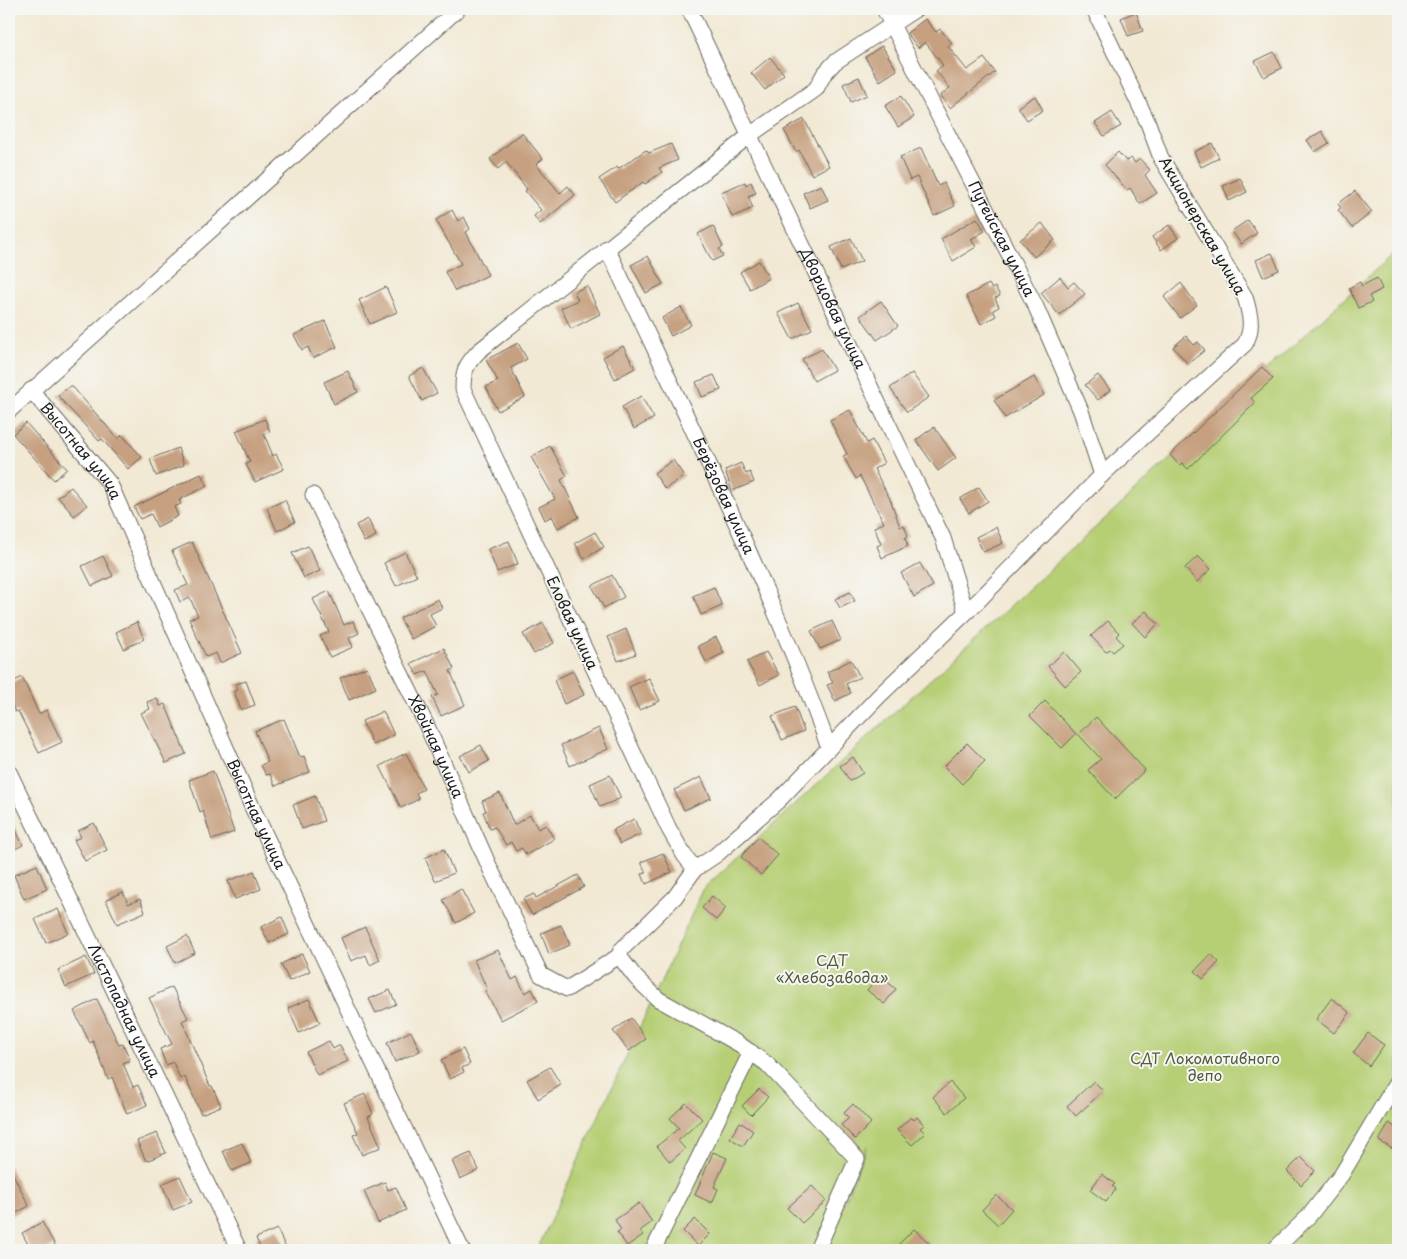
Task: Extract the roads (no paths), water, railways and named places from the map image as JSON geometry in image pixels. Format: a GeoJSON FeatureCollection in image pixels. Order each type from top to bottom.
{"type":"FeatureCollection","features":[{"type":"Feature","properties":{"kind":"street"},"geometry":{"type":"LineString","coordinates":[[9,410],[458,9]]}},
{"type":"Feature","properties":{"kind":"street","name":"Дворцовая улица"},"geometry":{"type":"LineString","coordinates":[[689,9],[943,538],[966,612]]}},
{"type":"Feature","properties":{"kind":"street","name":"Путейская улица"},"geometry":{"type":"LineString","coordinates":[[884,9],[1036,308],[1081,411],[1102,475]]}},
{"type":"Feature","properties":{"kind":"street"},"geometry":{"type":"LineString","coordinates":[[607,248],[750,136],[816,89],[824,74],[835,62],[916,9]]}},
{"type":"Feature","properties":{"kind":"street","name":"Акционерская улица"},"geometry":{"type":"LineString","coordinates":[[1094,9],[1148,123],[1161,158],[1245,298],[1251,318],[1250,335],[1245,344],[1102,475]]}},
{"type":"Feature","properties":{"kind":"street","name":"Еловая улица"},"geometry":{"type":"LineString","coordinates":[[607,248],[479,351],[466,364],[463,372],[463,389],[668,829],[684,855],[696,869]]}},
{"type":"Feature","properties":{"kind":"street","name":"Берёзовая улица"},"geometry":{"type":"LineString","coordinates":[[607,248],[800,669],[829,748]]}},
{"type":"Feature","properties":{"kind":"street","name":"Высотная улица"},"geometry":{"type":"LineString","coordinates":[[31,390],[110,484],[253,809],[462,1250]]}},
{"type":"Feature","properties":{"kind":"street"},"geometry":{"type":"LineString","coordinates":[[817,1250],[857,1158],[767,1064],[739,1044],[658,999],[636,978],[619,956],[621,950],[675,897],[696,869],[716,855],[779,800],[879,696],[966,612],[1102,475]]}},
{"type":"Feature","properties":{"kind":"street","name":"Хвойная улица"},"geometry":{"type":"LineString","coordinates":[[313,494],[426,724],[490,868],[541,975],[567,989],[619,956]]}},
{"type":"Feature","properties":{"kind":"street","name":"Листопадная улица"},"geometry":{"type":"LineString","coordinates":[[9,772],[240,1250]]}},
{"type":"Feature","properties":{"kind":"street"},"geometry":{"type":"LineString","coordinates":[[652,1250],[751,1052]]}},
{"type":"Feature","properties":{"kind":"street"},"geometry":{"type":"LineString","coordinates":[[1274,1250],[1309,1216],[1342,1174],[1398,1080]]}},
{"type":"Feature","properties":{"kind":"park label","name":"СДТ «Хлебозавода»"},"geometry":{"type":"Point","coordinates":[832,970]}},
{"type":"Feature","properties":{"kind":"park label","name":"СДТ Локомотивного депо"},"geometry":{"type":"Point","coordinates":[1205,1068]}}]}
